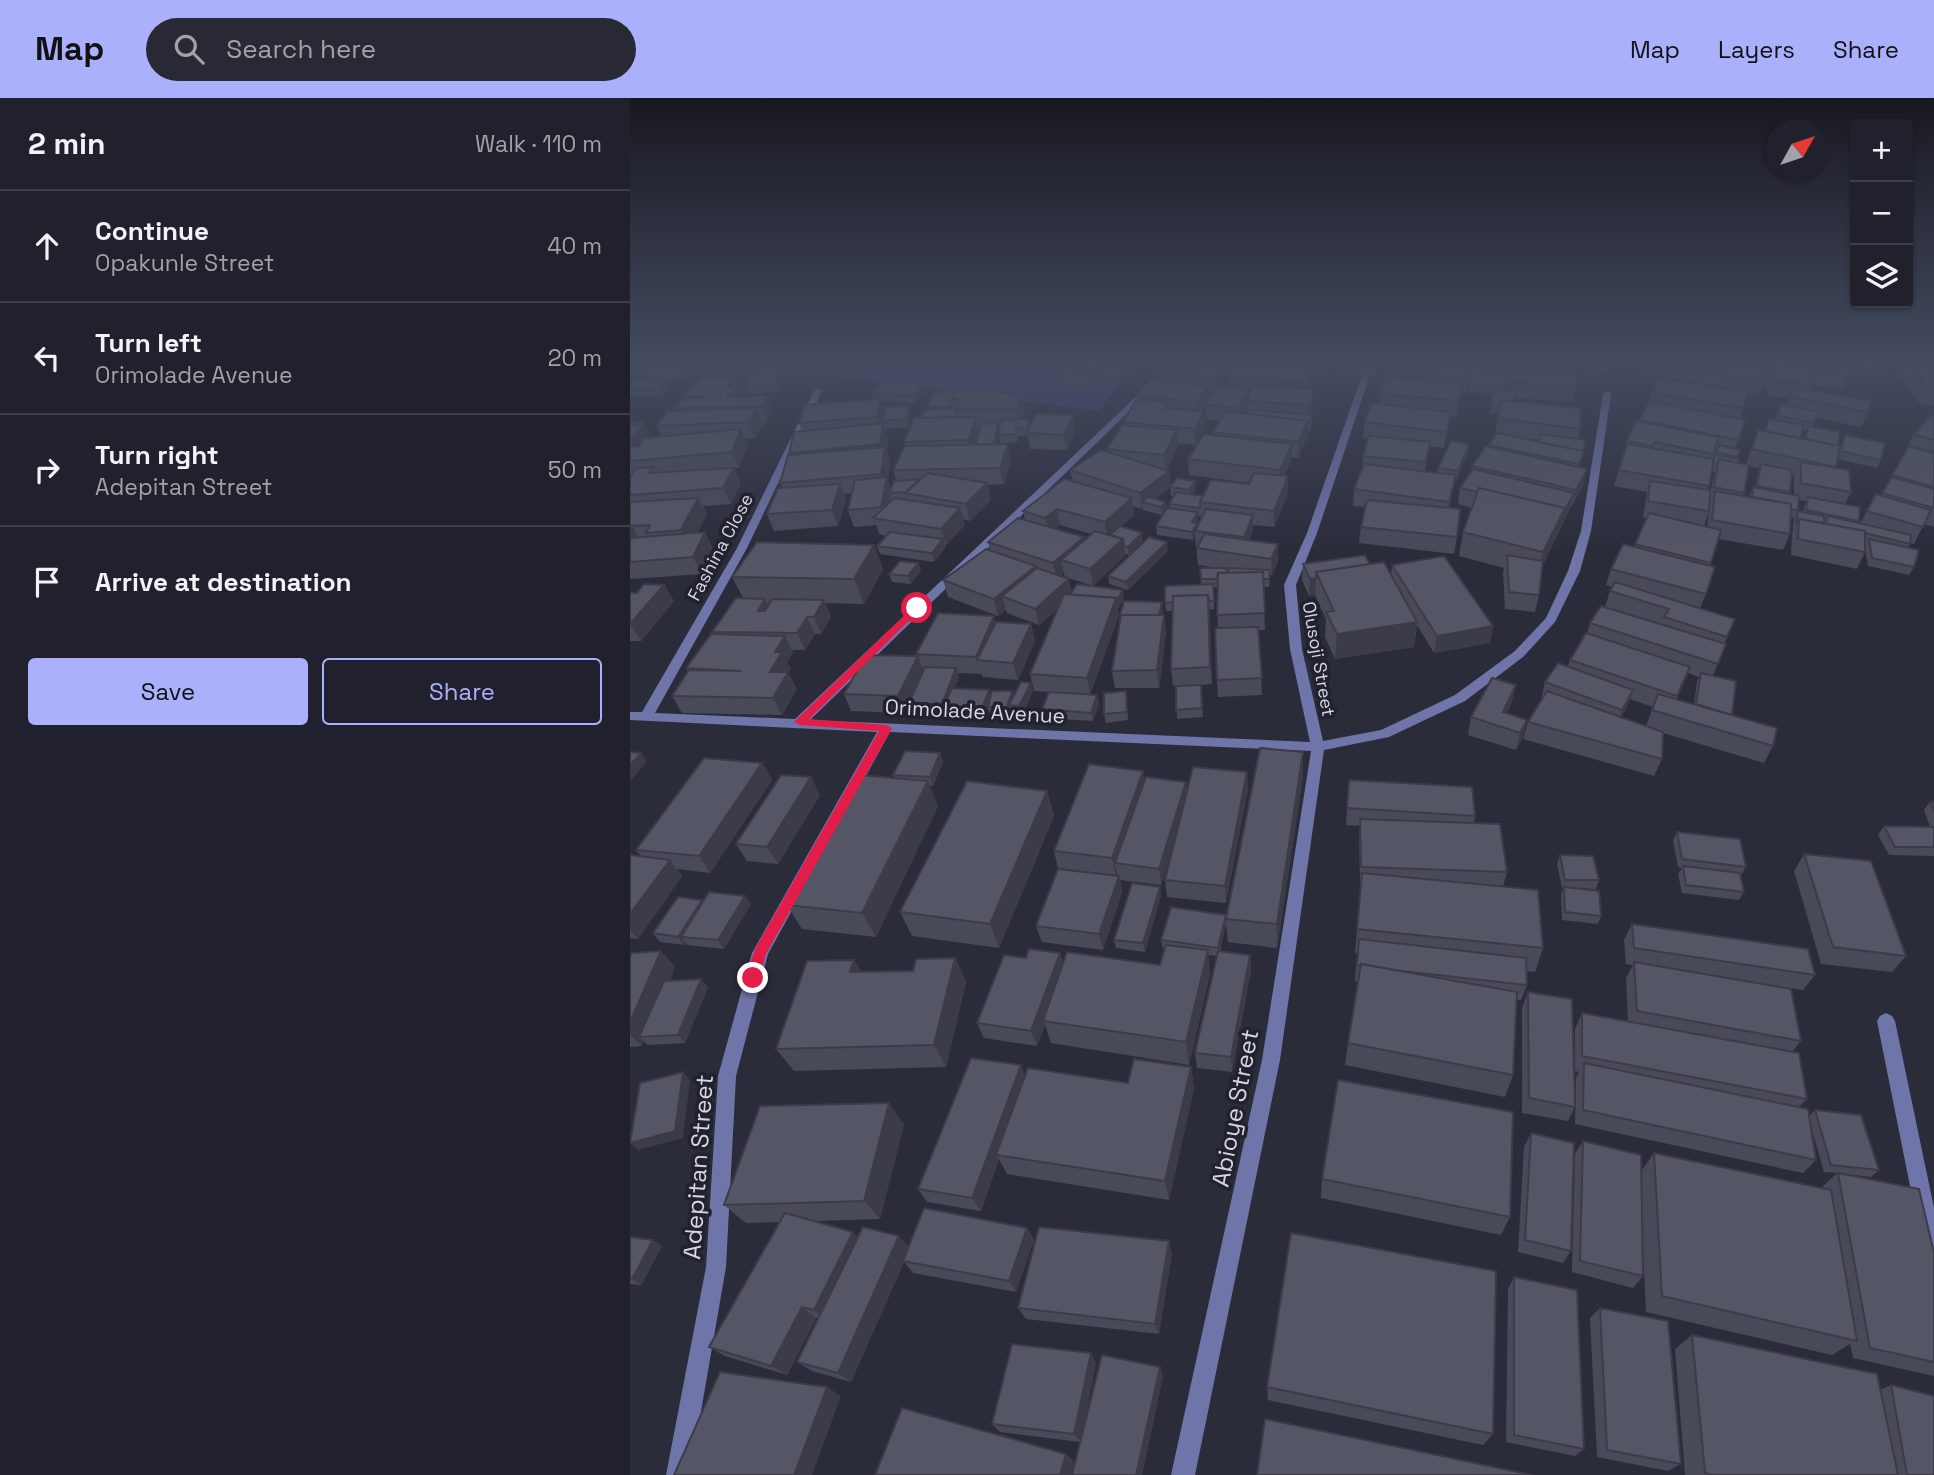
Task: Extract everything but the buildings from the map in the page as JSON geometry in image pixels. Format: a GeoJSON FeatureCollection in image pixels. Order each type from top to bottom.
{"type":"FeatureCollection","features":[{"type":"Feature","properties":{"kind":"street","name":"Fashina Close"},"geometry":{"type":"LineString","coordinates":[[646,717],[742,548],[802,424]]}},
{"type":"Feature","properties":{"kind":"street"},"geometry":{"type":"LineString","coordinates":[[800,722],[1110,424]]}},
{"type":"Feature","properties":{"kind":"street","name":"Olusoji Street"},"geometry":{"type":"LineString","coordinates":[[1318,747],[1296,649],[1290,584],[1312,533],[1349,424]]}},
{"type":"Feature","properties":{"kind":"street","name":"Orimolade Avenue"},"geometry":{"type":"LineString","coordinates":[[630,716],[1318,747],[1384,734],[1460,698],[1519,654],[1551,619],[1573,571],[1586,531],[1602,424]]}},
{"type":"Feature","properties":{"kind":"street","name":"Adepitan Street"},"geometry":{"type":"LineString","coordinates":[[678,1475],[716,1268],[727,1076],[760,953],[886,728]]}},
{"type":"Feature","properties":{"kind":"street","name":"Abioye Street"},"geometry":{"type":"LineString","coordinates":[[1183,1475],[1271,1060],[1318,747]]}},
{"type":"Feature","properties":{"kind":"street"},"geometry":{"type":"LineString","coordinates":[[1886,1021],[1934,1256]]}},
{"type":"Feature","properties":{"kind":"route"},"geometry":{"type":"LineString","coordinates":[[753,978],[760,953],[886,728],[800,722],[917,608]]}}]}
